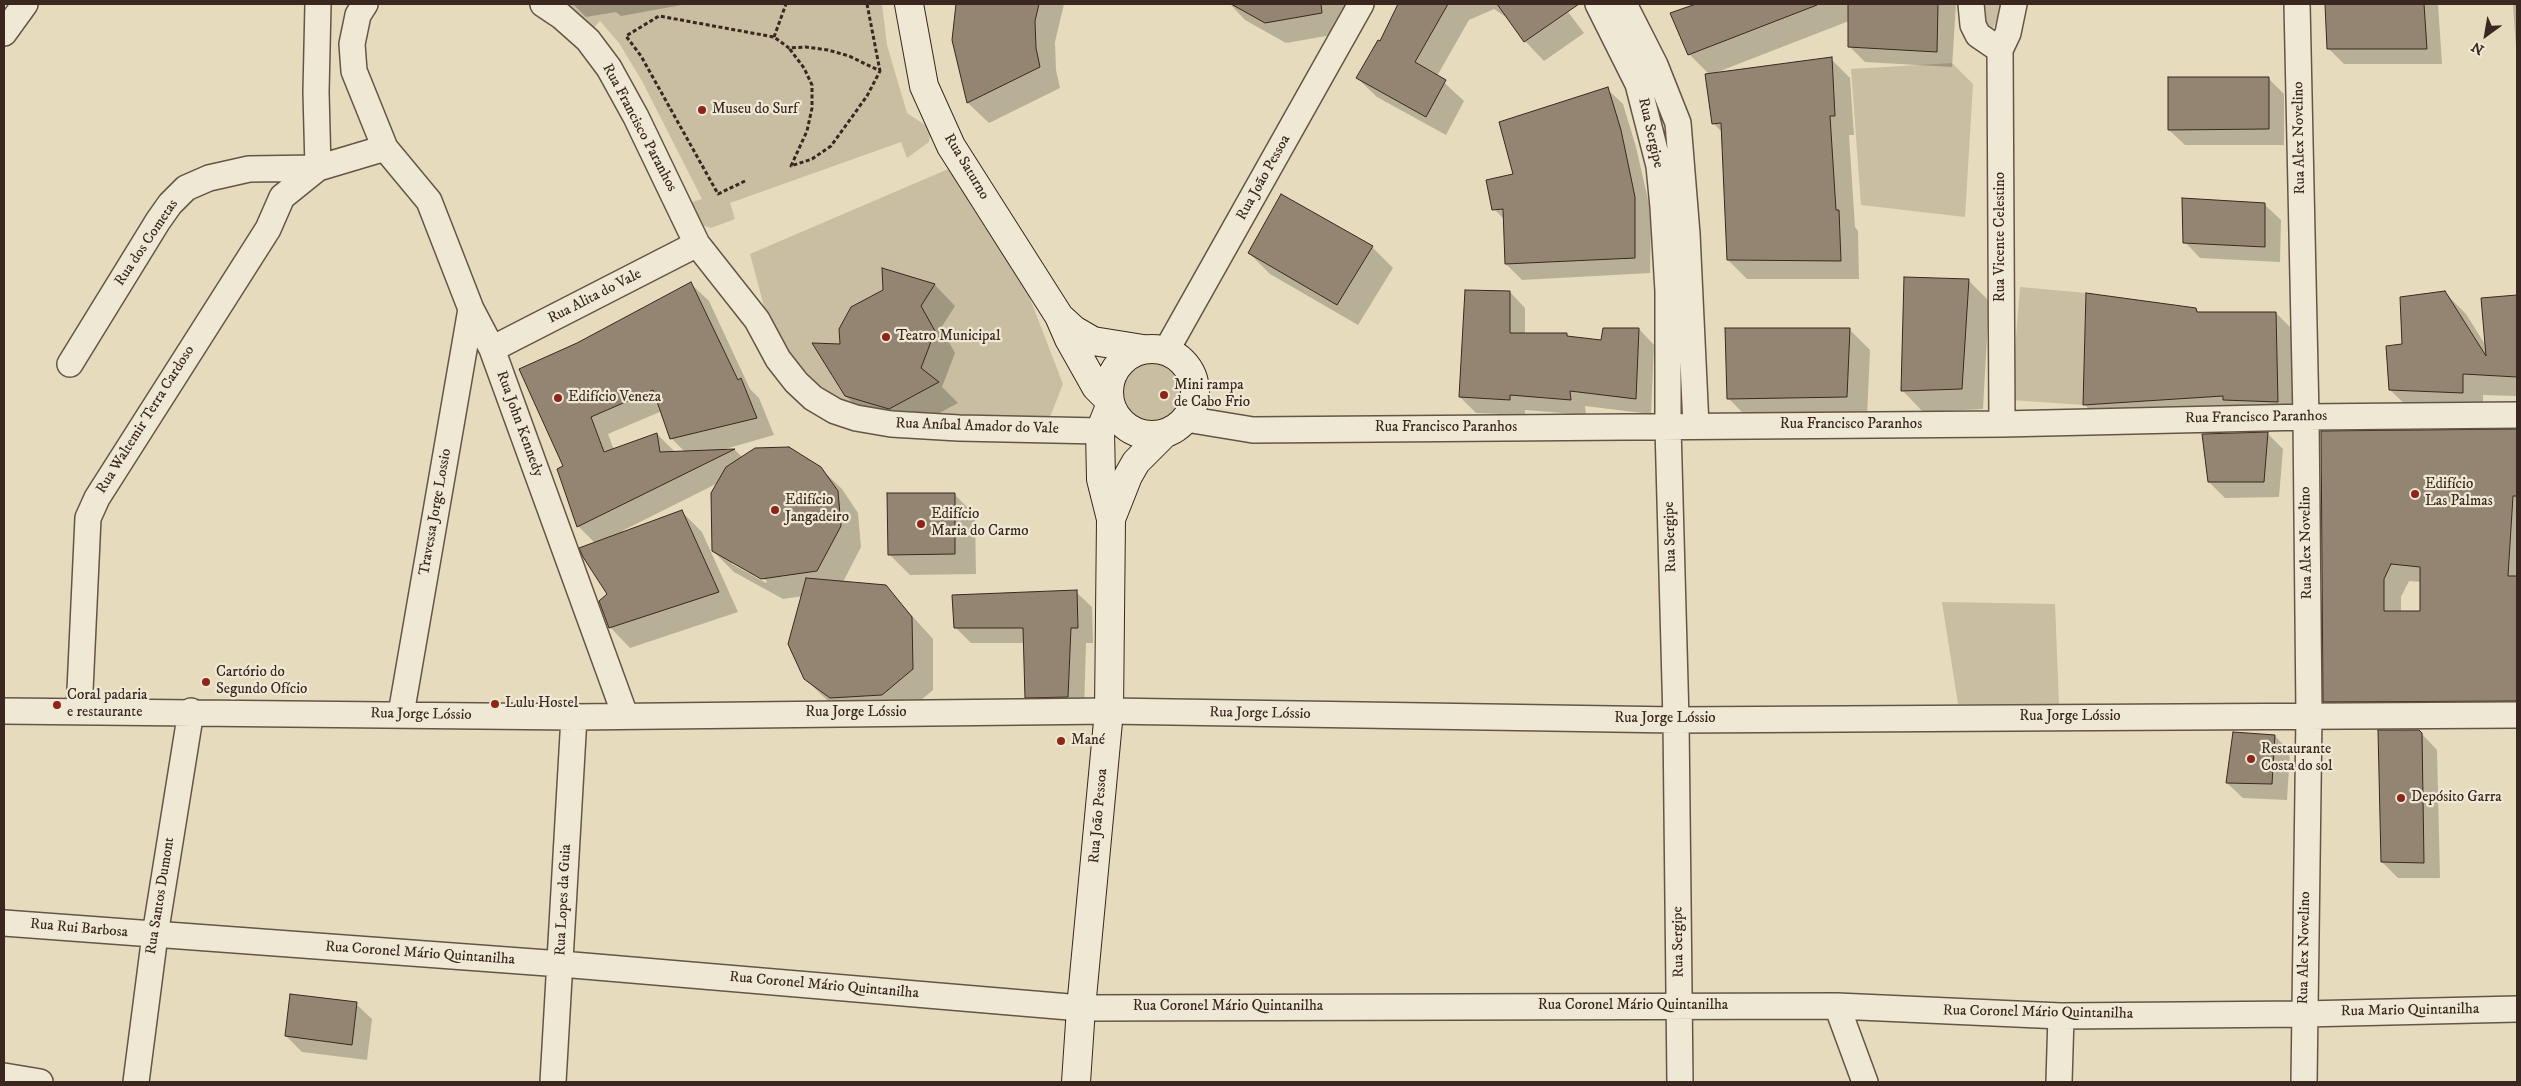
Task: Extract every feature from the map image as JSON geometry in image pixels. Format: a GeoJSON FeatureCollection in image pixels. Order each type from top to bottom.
{"type":"FeatureCollection","features":[{"type":"Feature","properties":{"kind":"street"},"geometry":{"type":"LineString","coordinates":[[4,32],[25,4]]}},
{"type":"Feature","properties":{"kind":"street"},"geometry":{"type":"LineString","coordinates":[[318,4],[316,92],[318,168]]}},
{"type":"Feature","properties":{"kind":"street"},"geometry":{"type":"LineString","coordinates":[[365,4],[358,15],[352,44],[354,71],[385,148]]}},
{"type":"Feature","properties":{"kind":"street","name":"Rua Francisco Paranhos"},"geometry":{"type":"LineString","coordinates":[[543,4],[588,40],[609,68],[636,117],[697,244]]}},
{"type":"Feature","properties":{"kind":"street","name":"Rua Saturno"},"geometry":{"type":"LineString","coordinates":[[909,4],[924,86],[951,146],[1059,316],[1069,339],[1096,387],[1106,412]]}},
{"type":"Feature","properties":{"kind":"street","name":"Rua João Pessoa"},"geometry":{"type":"LineString","coordinates":[[1154,350],[1361,4]]}},
{"type":"Feature","properties":{"kind":"street","name":"Rua Sergipe"},"geometry":{"type":"LineString","coordinates":[[1598,4],[1638,84],[1659,166],[1664,225],[1668,292],[1668,426],[1676,720],[1680,1082]]}},
{"type":"Feature","properties":{"kind":"street","name":"Rua Sergipe"},"geometry":{"type":"LineString","coordinates":[[1624,4],[1655,65],[1678,123],[1691,293],[1696,426]]}},
{"type":"Feature","properties":{"kind":"street"},"geometry":{"type":"LineString","coordinates":[[1971,4],[1973,25],[1978,36],[2000,50]]}},
{"type":"Feature","properties":{"kind":"street","name":"Rua Vicente Celestino"},"geometry":{"type":"LineString","coordinates":[[2002,424],[2000,50],[2008,33],[2014,4]]}},
{"type":"Feature","properties":{"kind":"street","name":"Rua Alex Novelino"},"geometry":{"type":"LineString","coordinates":[[2297,4],[2306,417],[2309,715],[2304,1082]]}},
{"type":"Feature","properties":{"kind":"street"},"geometry":{"type":"LineString","coordinates":[[1649,130],[1678,123]]}},
{"type":"Feature","properties":{"kind":"street","name":"Rua Waltemir Terra Cardoso"},"geometry":{"type":"LineString","coordinates":[[79,712],[88,518],[94,504],[268,229],[282,197],[318,168],[385,148]]}},
{"type":"Feature","properties":{"kind":"street","name":"Rua John Kennedy"},"geometry":{"type":"LineString","coordinates":[[385,148],[429,200],[471,309],[492,350],[625,715]]}},
{"type":"Feature","properties":{"kind":"street","name":"Rua dos Cometas"},"geometry":{"type":"LineString","coordinates":[[70,364],[158,221],[170,204],[186,188],[209,178],[249,169],[318,168]]}},
{"type":"Feature","properties":{"kind":"street","name":"Rua Alita do Vale"},"geometry":{"type":"LineString","coordinates":[[492,350],[697,244]]}},
{"type":"Feature","properties":{"kind":"street","name":"Rua Aníbal Amador do Vale"},"geometry":{"type":"LineString","coordinates":[[697,244],[756,320],[778,359],[796,382],[813,398],[835,411],[856,418],[926,427],[1106,412]]}},
{"type":"Feature","properties":{"kind":"street","name":"Travessa Jorge Lossio"},"geometry":{"type":"LineString","coordinates":[[401,714],[471,309]]}},
{"type":"Feature","properties":{"kind":"street","name":"Rua Saturno"},"geometry":{"type":"LineString","coordinates":[[1059,316],[1074,330],[1093,341],[1154,350]]}},
{"type":"Feature","properties":{"kind":"street"},"geometry":{"type":"LineString","coordinates":[[1154,350],[1178,358],[1188,368],[1194,380],[1196,394],[1193,407],[1180,426],[1164,434],[1151,436],[1138,434],[1106,412],[1110,377],[1116,368],[1123,359],[1154,350]]}},
{"type":"Feature","properties":{"kind":"street","name":"Rua João Pessoa"},"geometry":{"type":"LineString","coordinates":[[1076,1082],[1081,1008],[1109,711],[1111,519],[1101,479],[1106,412]]}},
{"type":"Feature","properties":{"kind":"street","name":"Rua Francisco Paranhos"},"geometry":{"type":"LineString","coordinates":[[1186,419],[1253,430],[2002,424],[2306,417],[2517,415]]}},
{"type":"Feature","properties":{"kind":"street","name":"Rua João Pessoa"},"geometry":{"type":"LineString","coordinates":[[1111,519],[1128,476],[1136,462],[1164,434]]}},
{"type":"Feature","properties":{"kind":"street","name":"Rua Jorge Lóssio"},"geometry":{"type":"LineString","coordinates":[[4,711],[191,711],[574,717],[1109,711],[1676,720],[2517,715]]}},
{"type":"Feature","properties":{"kind":"street","name":"Rua Santos Dumont"},"geometry":{"type":"LineString","coordinates":[[136,1082],[155,936],[191,711]]}},
{"type":"Feature","properties":{"kind":"street","name":"Rua Lopes da Guia"},"geometry":{"type":"LineString","coordinates":[[553,1082],[574,717]]}},
{"type":"Feature","properties":{"kind":"street","name":"Rua Rui Barbosa"},"geometry":{"type":"LineString","coordinates":[[4,923],[155,936]]}},
{"type":"Feature","properties":{"kind":"street","name":"Rua Coronel Mário Quintanilha"},"geometry":{"type":"LineString","coordinates":[[155,936],[561,964],[1081,1008],[1837,1006],[2061,1016],[2304,1014]]}},
{"type":"Feature","properties":{"kind":"street"},"geometry":{"type":"LineString","coordinates":[[1837,1006],[1865,1082]]}},
{"type":"Feature","properties":{"kind":"street","name":"Rua Mario Quintanilha"},"geometry":{"type":"LineString","coordinates":[[2304,1014],[2517,1009]]}},
{"type":"Feature","properties":{"kind":"street"},"geometry":{"type":"LineString","coordinates":[[2059,1082],[2061,1016]]}},
{"type":"Feature","properties":{"kind":"street"},"geometry":{"type":"LineString","coordinates":[[4,1076],[40,1082]]}},
{"type":"Feature","properties":{"kind":"path"},"geometry":{"type":"LineString","coordinates":[[774,36],[786,4]]}},
{"type":"Feature","properties":{"kind":"path"},"geometry":{"type":"LineString","coordinates":[[745,182],[718,194],[654,80],[626,36],[659,16],[774,36],[789,48],[804,68],[812,85],[812,108],[807,131],[791,166],[812,159],[831,146],[867,96],[880,71],[867,4]]}},
{"type":"Feature","properties":{"kind":"path"},"geometry":{"type":"LineString","coordinates":[[789,48],[806,47],[828,50],[849,56],[880,71]]}},
{"type":"Feature","properties":{"kind":"shaded area"},"geometry":{"type":"Polygon","coordinates":[[[556,4],[882,4],[887,45],[907,113],[931,129],[929,142],[907,158],[901,142],[730,203],[735,219],[711,228],[698,224],[688,203],[702,199],[642,81],[619,43],[600,21],[590,32],[556,4]]]}},
{"type":"Feature","properties":{"kind":"shaded area"},"geometry":{"type":"Polygon","coordinates":[[[1981,4],[2001,4],[2001,12],[1991,32],[1980,20],[1981,4]]]}},
{"type":"Feature","properties":{"kind":"shaded area"},"geometry":{"type":"Polygon","coordinates":[[[1952,63],[1973,84],[1965,217],[1861,205],[1851,69],[1952,63]]]}},
{"type":"Feature","properties":{"kind":"shaded area"},"geometry":{"type":"Polygon","coordinates":[[[953,167],[1024,283],[1063,384],[1050,417],[903,414],[840,404],[772,336],[750,254],[953,167]]]}},
{"type":"Feature","properties":{"kind":"shaded area"},"geometry":{"type":"Polygon","coordinates":[[[2020,287],[2086,293],[2083,405],[2011,400],[2020,287]]]}},
{"type":"Feature","properties":{"kind":"shaded area"},"geometry":{"type":"Polygon","coordinates":[[[1147,361],[1159,361],[1170,366],[1178,374],[1183,385],[1181,403],[1170,416],[1159,421],[1147,421],[1136,416],[1128,408],[1123,397],[1123,385],[1128,374],[1136,366],[1147,361]]]}},
{"type":"Feature","properties":{"kind":"shaded area"},"geometry":{"type":"Polygon","coordinates":[[[1942,602],[2055,604],[2059,705],[1958,704],[1942,602]]]}},
{"type":"Feature","properties":{"kind":"building"},"geometry":{"type":"Polygon","coordinates":[[[956,4],[1039,4],[1035,21],[1036,48],[1040,67],[967,103],[952,40],[956,4]]]}},
{"type":"Feature","properties":{"kind":"building"},"geometry":{"type":"Polygon","coordinates":[[[1231,4],[1321,4],[1322,13],[1265,23],[1231,4]]]}},
{"type":"Feature","properties":{"kind":"building"},"geometry":{"type":"Polygon","coordinates":[[[1398,4],[1448,4],[1415,62],[1446,80],[1426,117],[1356,78],[1378,40],[1380,41],[1398,4]]]}},
{"type":"Feature","properties":{"kind":"building"},"geometry":{"type":"Polygon","coordinates":[[[1497,4],[1579,4],[1524,42],[1497,4]]]}},
{"type":"Feature","properties":{"kind":"building"},"geometry":{"type":"Polygon","coordinates":[[[1696,4],[1817,5],[1688,55],[1670,13],[1696,4]]]}},
{"type":"Feature","properties":{"kind":"building"},"geometry":{"type":"Polygon","coordinates":[[[1848,4],[1938,4],[1937,52],[1848,47],[1848,4]]]}},
{"type":"Feature","properties":{"kind":"building"},"geometry":{"type":"Polygon","coordinates":[[[2325,4],[2424,4],[2427,49],[2327,49],[2325,4]]]}},
{"type":"Feature","properties":{"kind":"building"},"geometry":{"type":"Polygon","coordinates":[[[1832,57],[1835,116],[1830,116],[1836,210],[1839,210],[1841,261],[1727,260],[1721,123],[1712,124],[1705,74],[1832,57]]]}},
{"type":"Feature","properties":{"kind":"building"},"geometry":{"type":"Polygon","coordinates":[[[2168,77],[2269,77],[2269,129],[2168,130],[2168,77]]]}},
{"type":"Feature","properties":{"kind":"building"},"geometry":{"type":"Polygon","coordinates":[[[1608,87],[1621,130],[1635,197],[1635,258],[1505,264],[1503,209],[1492,210],[1486,180],[1513,174],[1499,122],[1608,87]]]}},
{"type":"Feature","properties":{"kind":"building"},"geometry":{"type":"Polygon","coordinates":[[[1281,194],[1373,246],[1337,305],[1248,253],[1281,194]]]}},
{"type":"Feature","properties":{"kind":"building"},"geometry":{"type":"Polygon","coordinates":[[[2182,198],[2265,203],[2265,247],[2183,243],[2182,198]]]}},
{"type":"Feature","properties":{"kind":"building","name":"Teatro Municipal"},"geometry":{"type":"Polygon","coordinates":[[[882,268],[935,284],[921,306],[935,331],[921,368],[939,382],[889,409],[845,396],[812,343],[840,344],[839,329],[851,307],[883,290],[882,268]]]}},
{"type":"Feature","properties":{"kind":"building"},"geometry":{"type":"Polygon","coordinates":[[[1904,277],[1969,279],[1962,389],[1901,391],[1904,277]]]}},
{"type":"Feature","properties":{"kind":"building"},"geometry":{"type":"Polygon","coordinates":[[[691,282],[738,380],[741,378],[757,418],[670,439],[653,390],[591,417],[604,452],[657,433],[660,452],[735,449],[577,527],[557,469],[563,466],[519,369],[577,343],[691,282]]]}},
{"type":"Feature","properties":{"kind":"building"},"geometry":{"type":"Polygon","coordinates":[[[1465,290],[1510,291],[1510,333],[1567,333],[1567,336],[1601,340],[1603,328],[1639,328],[1636,399],[1570,391],[1571,400],[1510,395],[1510,400],[1459,397],[1465,290]]]}},
{"type":"Feature","properties":{"kind":"building"},"geometry":{"type":"Polygon","coordinates":[[[2445,291],[2486,356],[2481,298],[2517,295],[2517,377],[2463,374],[2463,393],[2389,390],[2386,346],[2402,344],[2400,297],[2445,291]]]}},
{"type":"Feature","properties":{"kind":"building"},"geometry":{"type":"Polygon","coordinates":[[[2086,293],[2196,308],[2197,312],[2276,312],[2278,402],[2223,400],[2223,396],[2083,405],[2086,293]]]}},
{"type":"Feature","properties":{"kind":"building"},"geometry":{"type":"Polygon","coordinates":[[[1725,328],[1850,328],[1847,397],[1727,399],[1725,328]]]}},
{"type":"Feature","properties":{"kind":"building"},"geometry":{"type":"Polygon","coordinates":[[[2517,429],[2517,496],[2513,496],[2508,576],[2517,576],[2517,701],[2323,702],[2321,431],[2517,429]],[[2391,564],[2384,579],[2384,611],[2420,611],[2420,567],[2391,564]]]}},
{"type":"Feature","properties":{"kind":"building"},"geometry":{"type":"Polygon","coordinates":[[[2268,432],[2264,482],[2208,482],[2202,434],[2268,432]]]}},
{"type":"Feature","properties":{"kind":"building","name":"Edifício Jangadeiro"},"geometry":{"type":"Polygon","coordinates":[[[789,447],[821,467],[838,491],[841,526],[817,571],[761,579],[712,551],[711,493],[726,467],[755,448],[789,447]]]}},
{"type":"Feature","properties":{"kind":"building","name":"Edifício Maria do Carmo"},"geometry":{"type":"Polygon","coordinates":[[[887,493],[955,493],[955,554],[888,555],[887,493]]]}},
{"type":"Feature","properties":{"kind":"building"},"geometry":{"type":"Polygon","coordinates":[[[682,510],[719,592],[609,628],[599,601],[607,594],[579,548],[682,510]]]}},
{"type":"Feature","properties":{"kind":"building"},"geometry":{"type":"Polygon","coordinates":[[[806,578],[886,585],[912,617],[913,669],[882,695],[830,698],[804,679],[788,644],[806,578]]]}},
{"type":"Feature","properties":{"kind":"building"},"geometry":{"type":"Polygon","coordinates":[[[1077,590],[1078,628],[1071,628],[1068,697],[1025,698],[1023,628],[954,628],[952,595],[1077,590]]]}},
{"type":"Feature","properties":{"kind":"building","name":"Depósito Garra"},"geometry":{"type":"Polygon","coordinates":[[[2378,730],[2419,730],[2422,733],[2424,863],[2381,862],[2378,730]]]}},
{"type":"Feature","properties":{"kind":"building","name":"Restaurante Costa do sol"},"geometry":{"type":"Polygon","coordinates":[[[2233,732],[2275,735],[2272,784],[2226,783],[2233,732]]]}},
{"type":"Feature","properties":{"kind":"building"},"geometry":{"type":"Polygon","coordinates":[[[290,994],[357,1002],[352,1045],[285,1036],[290,994]]]}},
{"type":"Feature","properties":{"kind":"place","name":"Museu do Surf"},"geometry":{"type":"Point","coordinates":[702,110]}},
{"type":"Feature","properties":{"kind":"place","name":"Teatro Municipal"},"geometry":{"type":"Point","coordinates":[886,337]}},
{"type":"Feature","properties":{"kind":"place","name":"Mini rampa de Cabo Frio"},"geometry":{"type":"Point","coordinates":[1164,395]}},
{"type":"Feature","properties":{"kind":"place","name":"Edifício Veneza"},"geometry":{"type":"Point","coordinates":[558,398]}},
{"type":"Feature","properties":{"kind":"place","name":"Edifício Las Palmas"},"geometry":{"type":"Point","coordinates":[2415,494]}},
{"type":"Feature","properties":{"kind":"place","name":"Edifício Jangadeiro"},"geometry":{"type":"Point","coordinates":[775,510]}},
{"type":"Feature","properties":{"kind":"place","name":"Edifício Maria do Carmo"},"geometry":{"type":"Point","coordinates":[921,524]}},
{"type":"Feature","properties":{"kind":"place","name":"Cartório do Segundo Ofício"},"geometry":{"type":"Point","coordinates":[206,682]}},
{"type":"Feature","properties":{"kind":"place","name":"Lulu Hostel"},"geometry":{"type":"Point","coordinates":[495,704]}},
{"type":"Feature","properties":{"kind":"place","name":"Coral padaria e restaurante"},"geometry":{"type":"Point","coordinates":[57,705]}},
{"type":"Feature","properties":{"kind":"place","name":"Mané"},"geometry":{"type":"Point","coordinates":[1061,741]}},
{"type":"Feature","properties":{"kind":"place","name":"Restaurante Costa do sol"},"geometry":{"type":"Point","coordinates":[2251,759]}},
{"type":"Feature","properties":{"kind":"place","name":"Depósito Garra"},"geometry":{"type":"Point","coordinates":[2401,798]}}]}
